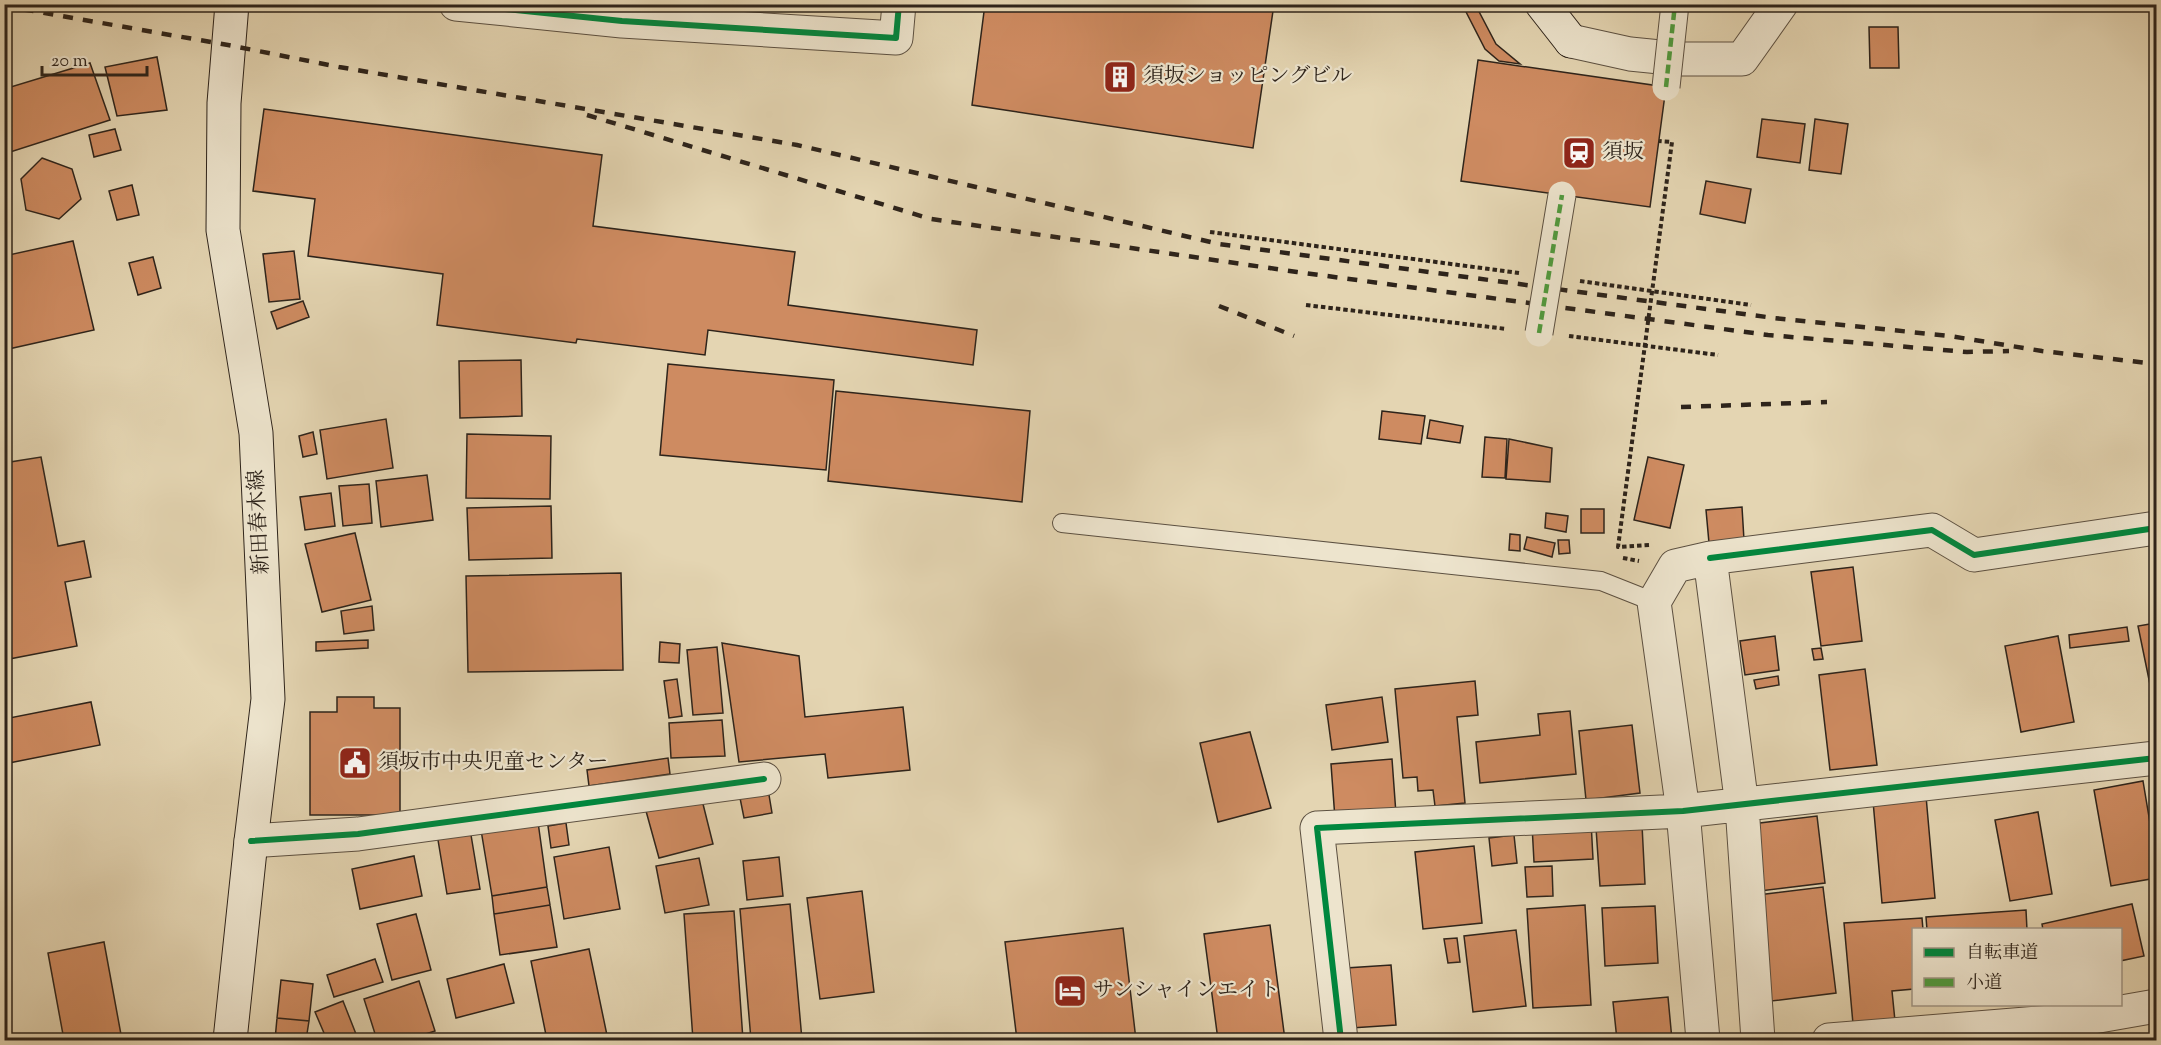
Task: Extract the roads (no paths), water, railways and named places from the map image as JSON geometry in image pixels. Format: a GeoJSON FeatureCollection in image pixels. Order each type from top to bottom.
{"type":"FeatureCollection","features":[{"type":"Feature","properties":{"kind":"street","name":"新田春木線"},"geometry":{"type":"LineString","coordinates":[[230,1041],[268,699],[256,433],[223,230],[224,102],[232,4]]}},
{"type":"Feature","properties":{"kind":"street"},"geometry":{"type":"LineString","coordinates":[[456,4],[622,21],[896,38],[899,4]]}},
{"type":"Feature","properties":{"kind":"street"},"geometry":{"type":"LineString","coordinates":[[1542,4],[1570,41],[1630,54],[1680,59],[1743,59],[1781,4]]}},
{"type":"Feature","properties":{"kind":"street"},"geometry":{"type":"LineString","coordinates":[[1666,87],[1675,4]]}},
{"type":"Feature","properties":{"kind":"street"},"geometry":{"type":"LineString","coordinates":[[1539,333],[1562,195]]}},
{"type":"Feature","properties":{"kind":"street"},"geometry":{"type":"LineString","coordinates":[[1703,1041],[1683,811],[1654,602],[1675,566],[1710,558],[1932,530],[1974,555],[2157,528]]}},
{"type":"Feature","properties":{"kind":"street"},"geometry":{"type":"LineString","coordinates":[[1710,558],[1742,806],[1758,1041]]}},
{"type":"Feature","properties":{"kind":"street"},"geometry":{"type":"LineString","coordinates":[[1341,1041],[1317,828],[1683,811],[2157,758]]}},
{"type":"Feature","properties":{"kind":"street"},"geometry":{"type":"LineString","coordinates":[[251,841],[358,834],[764,779]]}},
{"type":"Feature","properties":{"kind":"street"},"geometry":{"type":"LineString","coordinates":[[1829,1041],[2076,1020],[2157,1006]]}},
{"type":"Feature","properties":{"kind":"lane"},"geometry":{"type":"LineString","coordinates":[[1062,523],[1601,580],[1654,602]]}},
{"type":"Feature","properties":{"kind":"railway"},"geometry":{"type":"LineString","coordinates":[[4,6],[339,67],[797,145],[1219,244],[1774,318],[1950,336],[2042,351],[2156,364]]}},
{"type":"Feature","properties":{"kind":"railway"},"geometry":{"type":"LineString","coordinates":[[587,115],[931,219],[1297,272],[1768,335],[1967,352],[2009,351]]}},
{"type":"Feature","properties":{"kind":"railway"},"geometry":{"type":"LineString","coordinates":[[1219,306],[1294,336]]}},
{"type":"Feature","properties":{"kind":"railway"},"geometry":{"type":"LineString","coordinates":[[1681,407],[1827,402]]}},
{"type":"Feature","properties":{"kind":"place","name":"須坂ショッピングビル"},"geometry":{"type":"Point","coordinates":[1120,77]}},
{"type":"Feature","properties":{"kind":"place","name":"須坂"},"geometry":{"type":"Point","coordinates":[1579,153]}},
{"type":"Feature","properties":{"kind":"place","name":"須坂市中央児童センター"},"geometry":{"type":"Point","coordinates":[355,763]}},
{"type":"Feature","properties":{"kind":"place","name":"サンシャインエイト"},"geometry":{"type":"Point","coordinates":[1070,991]}}]}
